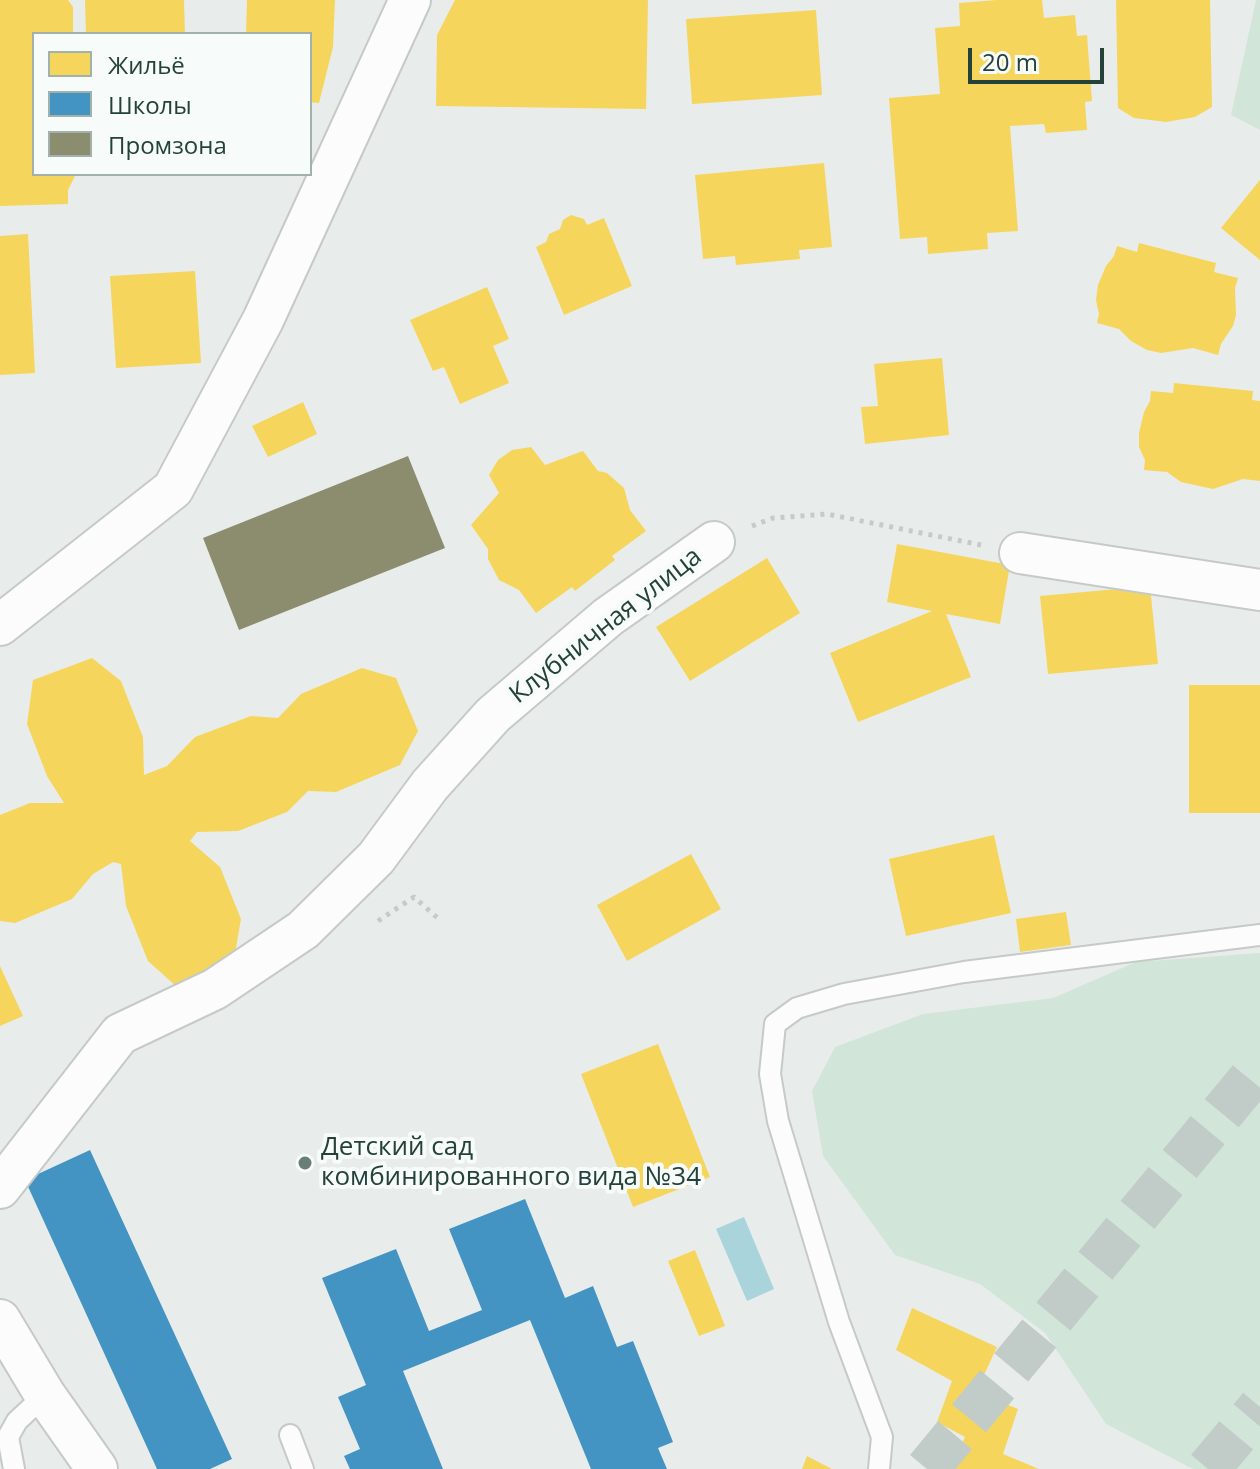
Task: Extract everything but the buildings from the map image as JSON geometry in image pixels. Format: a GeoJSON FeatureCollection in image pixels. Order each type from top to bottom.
{"type":"FeatureCollection","features":[{"type":"Feature","properties":{"kind":"street"},"geometry":{"type":"LineString","coordinates":[[0,625],[173,489],[263,320],[410,0]]}},
{"type":"Feature","properties":{"kind":"street","name":"Клубничная улица"},"geometry":{"type":"LineString","coordinates":[[0,1188],[120,1034],[215,989],[303,930],[376,858],[430,785],[493,715],[608,617],[714,542]]}},
{"type":"Feature","properties":{"kind":"street"},"geometry":{"type":"LineString","coordinates":[[1020,553],[1260,590]]}},
{"type":"Feature","properties":{"kind":"street"},"geometry":{"type":"LineString","coordinates":[[0,1320],[45,1395],[97,1469]]}},
{"type":"Feature","properties":{"kind":"lane"},"geometry":{"type":"LineString","coordinates":[[879,1469],[882,1437],[839,1322],[778,1121],[770,1074],[775,1024],[797,1008],[859,991],[964,972],[1260,935]]}},
{"type":"Feature","properties":{"kind":"lane"},"geometry":{"type":"LineString","coordinates":[[14,1469],[8,1437],[17,1421],[45,1395]]}},
{"type":"Feature","properties":{"kind":"lane"},"geometry":{"type":"LineString","coordinates":[[290,1435],[303,1469]]}},
{"type":"Feature","properties":{"kind":"path","name":"Клубничная улица"},"geometry":{"type":"LineString","coordinates":[[714,542],[773,518],[827,514],[1020,553]]}},
{"type":"Feature","properties":{"kind":"path"},"geometry":{"type":"LineString","coordinates":[[414,897],[441,921]]}},
{"type":"Feature","properties":{"kind":"green space"},"geometry":{"type":"Polygon","coordinates":[[[1256,0],[1260,0],[1260,130],[1231,115],[1256,0]]]}},
{"type":"Feature","properties":{"kind":"green space"},"geometry":{"type":"Polygon","coordinates":[[[1260,953],[1260,1469],[1193,1469],[1106,1424],[1045,1333],[980,1284],[895,1255],[823,1156],[812,1091],[835,1047],[923,1014],[1053,998],[1136,962],[1260,953]]]}},
{"type":"Feature","properties":{"kind":"water"},"geometry":{"type":"Polygon","coordinates":[[[744,1217],[774,1289],[747,1301],[716,1229],[744,1217]]]}},
{"type":"Feature","properties":{"kind":"tunnel"},"geometry":{"type":"LineString","coordinates":[[927,1469],[1260,1067]]}},
{"type":"Feature","properties":{"kind":"tunnel"},"geometry":{"type":"LineString","coordinates":[[1208,1469],[1260,1407]]}},
{"type":"Feature","properties":{"kind":"place","name":"Детский сад комбинированного вида №34"},"geometry":{"type":"Point","coordinates":[305,1163]}}]}
